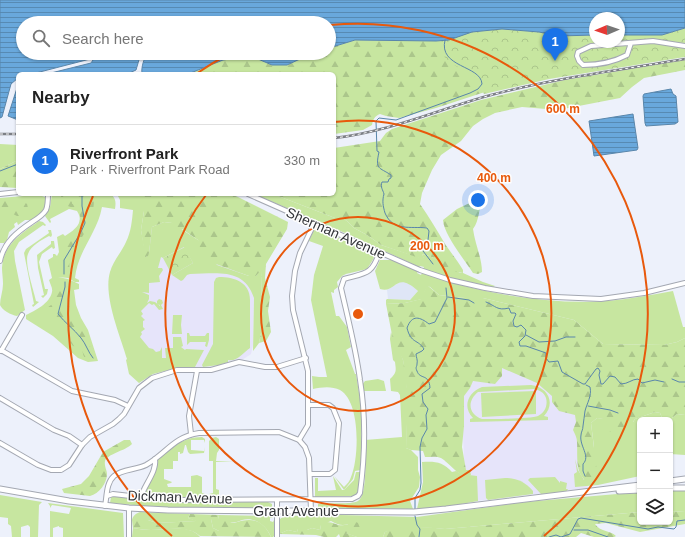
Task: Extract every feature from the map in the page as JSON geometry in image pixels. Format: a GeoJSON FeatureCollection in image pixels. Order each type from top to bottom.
{"type":"FeatureCollection","features":[{"type":"Feature","properties":{"kind":"main road"},"geometry":{"type":"LineString","coordinates":[[673,481],[685,479]]}},
{"type":"Feature","properties":{"kind":"main road","name":"Grant Avenue"},"geometry":{"type":"LineString","coordinates":[[0,489],[51,499],[129,508],[277,512],[420,511],[592,492],[637,485]]}},
{"type":"Feature","properties":{"kind":"main road"},"geometry":{"type":"LineString","coordinates":[[673,488],[685,488]]}},
{"type":"Feature","properties":{"kind":"main road","name":"Grant Avenue"},"geometry":{"type":"LineString","coordinates":[[592,492],[637,490]]}},
{"type":"Feature","properties":{"kind":"street"},"geometry":{"type":"LineString","coordinates":[[631,43],[627,54],[619,59],[583,65],[577,56],[578,52],[591,46],[653,41],[685,46]]}},
{"type":"Feature","properties":{"kind":"street"},"geometry":{"type":"LineString","coordinates":[[0,194],[16,192]]}},
{"type":"Feature","properties":{"kind":"street"},"geometry":{"type":"LineString","coordinates":[[0,261],[4,249],[13,237],[41,215],[45,210],[48,196]]}},
{"type":"Feature","properties":{"kind":"street","name":"Sherman Avenue"},"geometry":{"type":"LineString","coordinates":[[252,196],[420,270],[450,280],[485,288],[533,296],[601,299],[644,293],[685,283]]}},
{"type":"Feature","properties":{"kind":"street"},"geometry":{"type":"LineString","coordinates":[[299,440],[308,428],[308,371],[306,358],[297,327],[292,296],[295,271],[300,253],[314,224]]}},
{"type":"Feature","properties":{"kind":"street","name":"Dickman Avenue"},"geometry":{"type":"LineString","coordinates":[[105,506],[107,496],[113,494],[181,500],[311,500],[352,499],[358,496],[360,493],[363,471],[363,408],[360,380],[341,288],[344,279],[362,274],[372,269],[376,263],[379,252]]}},
{"type":"Feature","properties":{"kind":"street"},"geometry":{"type":"LineString","coordinates":[[22,315],[1,351],[72,391],[115,400],[128,406]]}},
{"type":"Feature","properties":{"kind":"street"},"geometry":{"type":"LineString","coordinates":[[0,443],[38,465],[56,471],[61,470],[69,465],[82,445],[96,432],[113,424],[119,419],[139,388],[152,378],[177,370],[211,370],[239,362],[265,367],[277,366],[306,358]]}},
{"type":"Feature","properties":{"kind":"street"},"geometry":{"type":"LineString","coordinates":[[191,434],[188,416],[197,371]]}},
{"type":"Feature","properties":{"kind":"street"},"geometry":{"type":"LineString","coordinates":[[0,398],[47,426],[69,436],[82,445]]}},
{"type":"Feature","properties":{"kind":"street"},"geometry":{"type":"LineString","coordinates":[[308,405],[329,405],[339,423],[335,470],[330,474],[310,474]]}},
{"type":"Feature","properties":{"kind":"street"},"geometry":{"type":"LineString","coordinates":[[107,496],[108,485],[113,477],[120,473],[145,465],[155,459],[168,446],[191,434],[279,432],[299,440],[309,458],[311,511]]}},
{"type":"Feature","properties":{"kind":"street"},"geometry":{"type":"LineString","coordinates":[[141,497],[156,465],[155,459]]}},
{"type":"Feature","properties":{"kind":"street"},"geometry":{"type":"LineString","coordinates":[[276,537],[277,500]]}},
{"type":"Feature","properties":{"kind":"street"},"geometry":{"type":"LineString","coordinates":[[129,508],[129,537]]}},
{"type":"Feature","properties":{"kind":"shaded area"},"geometry":{"type":"Polygon","coordinates":[[[150,226],[238,270],[250,280],[254,298],[253,345],[251,354],[242,360],[230,361],[207,368],[178,367],[153,374],[128,318],[150,226]]]}},
{"type":"Feature","properties":{"kind":"shaded area"},"geometry":{"type":"Polygon","coordinates":[[[402,281],[409,283],[418,291],[410,300],[388,299],[387,290],[402,281]]]}},
{"type":"Feature","properties":{"kind":"shaded area"},"geometry":{"type":"Polygon","coordinates":[[[505,362],[577,404],[588,488],[466,502],[461,392],[468,376],[505,362]]]}},
{"type":"Feature","properties":{"kind":"green space"},"geometry":{"type":"Polygon","coordinates":[[[685,28],[685,57],[549,79],[484,94],[475,77],[446,59],[441,50],[441,41],[449,40],[472,32],[502,29],[539,32],[558,36],[589,35],[589,48],[625,48],[625,35],[662,35],[685,28]]]}},
{"type":"Feature","properties":{"kind":"green space"},"geometry":{"type":"Polygon","coordinates":[[[472,32],[488,91],[399,118],[380,114],[374,118],[372,125],[363,130],[336,134],[336,72],[193,72],[223,60],[260,60],[272,65],[287,65],[298,60],[336,60],[336,46],[355,40],[449,40],[472,32]]]}},
{"type":"Feature","properties":{"kind":"green space"},"geometry":{"type":"Polygon","coordinates":[[[685,60],[685,70],[644,78],[620,98],[558,110],[522,107],[495,113],[473,126],[461,141],[441,155],[432,170],[422,193],[420,204],[463,270],[463,273],[443,270],[435,259],[429,256],[422,254],[425,260],[381,245],[354,228],[342,218],[335,218],[278,196],[336,196],[336,148],[380,141],[386,133],[392,129],[481,100],[565,80],[685,60]]]}},
{"type":"Feature","properties":{"kind":"green space"},"geometry":{"type":"Polygon","coordinates":[[[0,144],[16,145],[16,161],[0,169],[0,144]]]}},
{"type":"Feature","properties":{"kind":"green space"},"geometry":{"type":"Polygon","coordinates":[[[16,161],[16,188],[0,187],[0,169],[16,161]]]}},
{"type":"Feature","properties":{"kind":"green space"},"geometry":{"type":"Polygon","coordinates":[[[42,196],[45,197],[46,203],[43,211],[32,220],[25,220],[18,225],[17,222],[14,224],[15,227],[9,232],[7,240],[4,243],[0,243],[0,198],[42,196]]]}},
{"type":"Feature","properties":{"kind":"green space"},"geometry":{"type":"Polygon","coordinates":[[[52,196],[114,197],[116,204],[115,209],[102,207],[100,217],[80,259],[75,278],[79,280],[79,282],[75,282],[68,278],[58,277],[68,279],[79,284],[79,289],[74,290],[76,305],[88,330],[98,361],[88,362],[78,358],[53,336],[26,319],[26,315],[42,306],[51,296],[52,289],[49,280],[52,278],[48,260],[53,257],[53,254],[57,256],[59,252],[57,237],[63,234],[65,236],[75,229],[80,219],[77,211],[69,209],[50,219],[50,223],[45,216],[50,207],[52,196]]]}},
{"type":"Feature","properties":{"kind":"green space"},"geometry":{"type":"Polygon","coordinates":[[[61,196],[70,196],[72,199],[72,204],[77,202],[78,196],[83,196],[84,199],[91,199],[94,201],[94,216],[88,221],[84,235],[72,254],[69,268],[72,275],[62,274],[64,254],[60,239],[68,236],[78,227],[80,215],[79,210],[65,205],[61,201],[61,196]]]}},
{"type":"Feature","properties":{"kind":"green space"},"geometry":{"type":"Polygon","coordinates":[[[118,196],[144,196],[144,211],[141,230],[146,257],[149,253],[152,227],[164,222],[172,223],[198,240],[217,265],[249,276],[256,276],[261,269],[262,328],[259,343],[253,351],[254,298],[249,288],[243,281],[236,277],[219,273],[190,274],[181,281],[172,275],[193,263],[184,247],[163,258],[161,257],[158,268],[162,268],[163,270],[159,276],[160,282],[149,283],[149,293],[142,292],[149,295],[147,303],[150,301],[157,304],[159,299],[162,300],[163,303],[161,305],[163,309],[159,310],[154,304],[152,305],[149,303],[141,311],[143,314],[141,316],[145,320],[143,321],[143,327],[145,329],[141,332],[142,334],[140,337],[149,348],[156,352],[160,351],[162,347],[162,358],[166,358],[165,348],[173,348],[173,337],[181,337],[183,346],[181,347],[185,350],[204,350],[195,367],[192,368],[177,368],[153,374],[139,383],[129,374],[127,359],[110,304],[108,282],[111,268],[124,246],[132,222],[133,210],[120,208],[120,200],[118,196]]]}},
{"type":"Feature","properties":{"kind":"green space"},"geometry":{"type":"Polygon","coordinates":[[[144,196],[235,196],[288,222],[287,229],[266,264],[265,278],[270,297],[268,311],[271,332],[266,341],[259,343],[262,328],[261,270],[256,276],[249,276],[202,259],[198,240],[182,229],[181,231],[173,229],[172,223],[164,222],[152,227],[149,253],[148,256],[145,257],[141,230],[144,211],[144,196]]]}},
{"type":"Feature","properties":{"kind":"green space"},"geometry":{"type":"Polygon","coordinates":[[[259,196],[278,196],[335,218],[342,218],[354,228],[381,245],[424,259],[422,254],[430,256],[460,273],[495,286],[492,288],[461,281],[423,269],[424,267],[419,267],[352,236],[259,196]]]}},
{"type":"Feature","properties":{"kind":"green space"},"geometry":{"type":"Polygon","coordinates":[[[5,198],[21,200],[27,204],[28,208],[23,216],[17,216],[9,212],[0,218],[0,199],[5,198]]]}},
{"type":"Feature","properties":{"kind":"green space"},"geometry":{"type":"Polygon","coordinates":[[[480,198],[484,198],[477,222],[473,229],[482,267],[482,272],[478,274],[473,273],[455,247],[447,233],[443,220],[457,209],[480,198]]]}},
{"type":"Feature","properties":{"kind":"green space"},"geometry":{"type":"Polygon","coordinates":[[[39,221],[46,225],[43,225],[19,242],[14,251],[25,310],[17,316],[5,310],[0,305],[3,287],[3,260],[6,252],[14,240],[39,221]]]}},
{"type":"Feature","properties":{"kind":"green space"},"geometry":{"type":"Polygon","coordinates":[[[314,229],[326,232],[369,252],[374,258],[367,269],[342,276],[337,282],[338,287],[334,290],[334,293],[331,292],[336,316],[339,316],[347,327],[351,347],[346,350],[356,374],[361,405],[361,470],[355,471],[353,479],[344,490],[334,476],[344,487],[350,480],[354,469],[357,445],[355,418],[352,406],[347,396],[340,390],[327,387],[313,389],[312,376],[327,377],[311,300],[314,275],[323,246],[309,241],[314,229]]]}},
{"type":"Feature","properties":{"kind":"green space"},"geometry":{"type":"Polygon","coordinates":[[[48,230],[51,230],[51,237],[49,236],[34,245],[29,251],[27,258],[28,270],[36,301],[39,302],[33,307],[32,305],[34,304],[24,253],[26,249],[49,233],[48,230]]]}},
{"type":"Feature","properties":{"kind":"green space"},"geometry":{"type":"Polygon","coordinates":[[[51,241],[54,241],[55,248],[53,249],[52,247],[42,254],[39,262],[45,289],[48,289],[47,294],[43,298],[41,296],[44,295],[38,268],[37,255],[51,244],[51,241]]]}},
{"type":"Feature","properties":{"kind":"green space"},"geometry":{"type":"Polygon","coordinates":[[[185,247],[193,263],[172,275],[163,258],[185,247]]]}},
{"type":"Feature","properties":{"kind":"green space"},"geometry":{"type":"Polygon","coordinates":[[[380,260],[392,260],[418,271],[417,273],[421,275],[422,273],[489,292],[537,299],[584,302],[607,301],[673,291],[683,327],[685,327],[685,338],[677,342],[664,345],[603,344],[574,320],[483,298],[465,298],[439,295],[427,286],[422,299],[405,303],[386,304],[387,299],[410,300],[418,291],[410,285],[400,282],[386,290],[380,289],[375,271],[380,260]]]}},
{"type":"Feature","properties":{"kind":"green space"},"geometry":{"type":"Polygon","coordinates":[[[216,278],[230,278],[240,282],[247,289],[250,300],[250,348],[234,360],[228,360],[228,362],[219,365],[203,367],[202,365],[213,344],[214,282],[216,278]]]}},
{"type":"Feature","properties":{"kind":"green space"},"geometry":{"type":"Polygon","coordinates":[[[60,282],[67,283],[68,297],[66,304],[72,309],[72,313],[69,318],[76,325],[83,328],[94,357],[90,360],[83,354],[82,348],[73,346],[62,331],[54,330],[47,308],[55,302],[55,293],[60,282]]]}},
{"type":"Feature","properties":{"kind":"green space"},"geometry":{"type":"Polygon","coordinates":[[[427,285],[439,295],[465,298],[483,298],[574,320],[603,344],[664,345],[677,342],[685,338],[685,415],[677,414],[673,417],[662,417],[660,413],[655,412],[637,417],[630,425],[610,432],[603,419],[597,418],[591,423],[597,473],[591,484],[586,481],[579,471],[577,460],[577,440],[573,430],[576,422],[575,415],[559,411],[552,402],[552,396],[537,383],[502,368],[502,376],[495,384],[473,381],[464,396],[462,447],[466,470],[470,470],[471,475],[463,475],[441,458],[425,457],[423,451],[406,448],[407,392],[403,360],[393,340],[386,304],[405,303],[421,299],[427,285]]]}},
{"type":"Feature","properties":{"kind":"green space"},"geometry":{"type":"Polygon","coordinates":[[[173,315],[182,315],[182,334],[172,334],[173,315]]]}},
{"type":"Feature","properties":{"kind":"green space"},"geometry":{"type":"Polygon","coordinates":[[[391,332],[402,356],[407,382],[408,404],[406,448],[411,450],[418,457],[418,470],[420,477],[419,487],[410,501],[413,509],[318,508],[318,504],[350,503],[358,501],[361,497],[365,482],[365,440],[402,437],[400,395],[398,392],[391,391],[390,379],[395,373],[396,369],[390,339],[391,332]]]}},
{"type":"Feature","properties":{"kind":"green space"},"geometry":{"type":"Polygon","coordinates":[[[187,333],[189,333],[190,336],[205,336],[209,333],[207,347],[205,346],[206,342],[190,342],[187,345],[187,333]]]}},
{"type":"Feature","properties":{"kind":"green space"},"geometry":{"type":"Polygon","coordinates":[[[378,379],[384,381],[386,391],[363,391],[362,385],[365,381],[378,379]]]}},
{"type":"Feature","properties":{"kind":"green space"},"geometry":{"type":"Polygon","coordinates":[[[537,386],[546,392],[550,401],[548,411],[544,416],[548,417],[548,420],[470,422],[470,419],[473,418],[468,409],[468,400],[473,392],[482,387],[537,386]],[[534,389],[478,392],[472,399],[472,411],[477,417],[482,419],[538,416],[544,411],[547,401],[543,393],[534,389]]]}},
{"type":"Feature","properties":{"kind":"green space"},"geometry":{"type":"Polygon","coordinates":[[[536,391],[536,414],[482,417],[481,393],[536,391]]]}},
{"type":"Feature","properties":{"kind":"green space"},"geometry":{"type":"Polygon","coordinates":[[[655,412],[660,413],[662,417],[641,417],[655,412]]]}},
{"type":"Feature","properties":{"kind":"green space"},"geometry":{"type":"Polygon","coordinates":[[[677,414],[685,415],[685,455],[673,454],[673,417],[677,414]]]}},
{"type":"Feature","properties":{"kind":"green space"},"geometry":{"type":"Polygon","coordinates":[[[597,418],[633,422],[637,418],[637,477],[598,485],[575,487],[574,474],[577,472],[575,459],[578,470],[584,480],[594,447],[591,423],[597,418]]]}},
{"type":"Feature","properties":{"kind":"green space"},"geometry":{"type":"Polygon","coordinates":[[[195,437],[202,437],[205,439],[205,443],[204,440],[191,440],[191,450],[204,451],[205,447],[204,453],[190,454],[185,445],[183,453],[180,454],[180,452],[178,452],[178,461],[173,461],[173,469],[164,469],[164,479],[172,482],[167,484],[168,487],[191,487],[191,476],[197,475],[202,477],[202,493],[205,494],[202,498],[148,496],[145,494],[147,485],[156,470],[157,461],[177,444],[195,437]]]}},
{"type":"Feature","properties":{"kind":"green space"},"geometry":{"type":"Polygon","coordinates":[[[216,437],[219,439],[219,450],[216,461],[234,461],[216,462],[216,489],[219,490],[219,496],[217,498],[213,498],[209,494],[213,493],[213,461],[209,461],[209,441],[216,437]]]}},
{"type":"Feature","properties":{"kind":"green space"},"geometry":{"type":"Polygon","coordinates":[[[124,440],[130,440],[132,444],[106,459],[105,466],[107,477],[99,491],[90,496],[64,493],[62,489],[81,484],[89,476],[103,452],[124,440]]]}},
{"type":"Feature","properties":{"kind":"green space"},"geometry":{"type":"Polygon","coordinates":[[[422,462],[438,463],[445,466],[452,472],[456,471],[461,474],[477,476],[478,501],[445,507],[417,509],[423,482],[422,462]]]}},
{"type":"Feature","properties":{"kind":"green space"},"geometry":{"type":"Polygon","coordinates":[[[356,472],[360,472],[360,478],[359,488],[355,496],[315,497],[315,478],[318,478],[318,491],[336,490],[333,476],[342,490],[344,490],[354,480],[356,472]]]}},
{"type":"Feature","properties":{"kind":"green space"},"geometry":{"type":"Polygon","coordinates":[[[555,477],[560,483],[560,481],[567,483],[566,489],[568,489],[566,492],[541,494],[528,480],[530,478],[555,477]]]}},
{"type":"Feature","properties":{"kind":"green space"},"geometry":{"type":"Polygon","coordinates":[[[505,478],[524,483],[533,491],[533,494],[488,500],[486,498],[485,480],[505,478]]]}},
{"type":"Feature","properties":{"kind":"green space"},"geometry":{"type":"Polygon","coordinates":[[[673,490],[685,490],[685,512],[673,511],[673,490]]]}},
{"type":"Feature","properties":{"kind":"green space"},"geometry":{"type":"Polygon","coordinates":[[[637,492],[637,512],[445,529],[408,528],[385,532],[383,537],[357,537],[345,533],[349,524],[340,525],[331,521],[321,525],[320,530],[312,528],[307,530],[298,529],[297,532],[288,530],[279,534],[280,519],[284,516],[341,515],[417,517],[525,502],[637,492]]]}},
{"type":"Feature","properties":{"kind":"green space"},"geometry":{"type":"Polygon","coordinates":[[[0,495],[42,502],[39,505],[38,537],[30,537],[30,527],[28,525],[21,527],[21,537],[12,537],[11,526],[8,524],[8,518],[0,517],[0,495]]]}},
{"type":"Feature","properties":{"kind":"green space"},"geometry":{"type":"Polygon","coordinates":[[[112,496],[132,499],[170,501],[268,502],[272,504],[272,508],[168,508],[110,503],[112,496]]]}},
{"type":"Feature","properties":{"kind":"green space"},"geometry":{"type":"Polygon","coordinates":[[[48,503],[123,513],[124,537],[63,537],[63,528],[59,526],[53,528],[53,537],[50,537],[50,511],[69,514],[71,508],[52,505],[50,508],[48,503]]]}},
{"type":"Feature","properties":{"kind":"green space"},"geometry":{"type":"Polygon","coordinates":[[[673,511],[685,512],[685,524],[640,532],[606,523],[595,524],[597,527],[616,536],[614,537],[594,537],[581,533],[576,537],[383,537],[385,532],[399,528],[422,527],[445,529],[637,512],[637,525],[673,525],[673,511]]]}},
{"type":"Feature","properties":{"kind":"green space"},"geometry":{"type":"Polygon","coordinates":[[[140,512],[190,514],[188,518],[198,521],[157,523],[148,520],[132,520],[134,515],[140,512]]]}},
{"type":"Feature","properties":{"kind":"green space"},"geometry":{"type":"Polygon","coordinates":[[[190,514],[219,515],[218,519],[211,519],[213,528],[219,531],[219,528],[216,525],[222,520],[234,523],[246,520],[256,521],[264,526],[271,537],[200,536],[189,530],[183,529],[149,530],[133,528],[132,520],[148,520],[157,523],[196,521],[188,518],[190,514]]]}},
{"type":"Feature","properties":{"kind":"green space"},"geometry":{"type":"Polygon","coordinates":[[[219,515],[270,516],[273,518],[270,518],[270,521],[273,522],[274,520],[274,536],[271,537],[260,523],[247,519],[230,522],[219,527],[219,531],[213,528],[211,519],[218,519],[219,515]]]}},
{"type":"Feature","properties":{"kind":"green space"},"geometry":{"type":"Polygon","coordinates":[[[298,520],[306,521],[307,530],[312,528],[320,530],[320,523],[325,522],[344,525],[354,521],[358,523],[360,528],[346,533],[357,537],[340,537],[339,534],[336,537],[324,537],[316,535],[279,534],[288,530],[297,532],[298,529],[294,525],[298,520]]]}},
{"type":"Feature","properties":{"kind":"green space"},"geometry":{"type":"Polygon","coordinates":[[[133,528],[149,530],[184,529],[196,533],[200,537],[132,537],[133,528]]]}},
{"type":"Feature","properties":{"kind":"water"},"geometry":{"type":"Polygon","coordinates":[[[0,0],[685,0],[685,28],[662,35],[625,35],[625,12],[589,12],[589,35],[558,36],[539,32],[502,29],[472,32],[449,40],[355,40],[336,46],[336,16],[16,16],[16,60],[86,60],[40,72],[16,72],[16,80],[11,84],[2,117],[0,118],[0,0]]]}},
{"type":"Feature","properties":{"kind":"water"},"geometry":{"type":"Polygon","coordinates":[[[93,60],[139,60],[136,70],[132,72],[55,72],[91,63],[93,60]]]}},
{"type":"Feature","properties":{"kind":"water"},"geometry":{"type":"Polygon","coordinates":[[[144,60],[223,60],[193,72],[142,72],[144,60]]]}},
{"type":"Feature","properties":{"kind":"water"},"geometry":{"type":"Polygon","coordinates":[[[260,60],[298,60],[287,65],[272,65],[260,60]]]}},
{"type":"Feature","properties":{"kind":"water"},"geometry":{"type":"Polygon","coordinates":[[[671,89],[673,94],[676,96],[678,122],[675,124],[646,126],[644,94],[671,89]]]}},
{"type":"Feature","properties":{"kind":"water"},"geometry":{"type":"Polygon","coordinates":[[[16,91],[16,119],[8,116],[16,91]]]}},
{"type":"Feature","properties":{"kind":"water"},"geometry":{"type":"Polygon","coordinates":[[[633,114],[638,148],[637,150],[594,156],[589,121],[633,114]]]}},
{"type":"Feature","properties":{"kind":"waterway"},"geometry":{"type":"LineString","coordinates":[[433,264],[420,247],[428,240],[429,231],[427,228],[398,226],[388,219],[385,213],[383,204],[384,194],[381,184],[382,182],[388,182],[391,175],[381,169],[378,165],[379,152],[377,151],[376,121],[379,118],[396,120],[478,89],[482,84],[480,78],[475,73],[453,61],[448,56],[445,49],[445,40]]}},
{"type":"Feature","properties":{"kind":"waterway"},"geometry":{"type":"LineString","coordinates":[[0,171],[16,165]]}},
{"type":"Feature","properties":{"kind":"waterway"},"geometry":{"type":"LineString","coordinates":[[64,274],[64,260],[85,223],[82,196]]}},
{"type":"Feature","properties":{"kind":"waterway"},"geometry":{"type":"LineString","coordinates":[[65,282],[58,314],[81,338],[93,358]]}},
{"type":"Feature","properties":{"kind":"waterway"},"geometry":{"type":"LineString","coordinates":[[415,509],[415,498],[420,490],[421,483],[420,447],[422,438],[427,429],[426,415],[428,409],[423,402],[422,394],[430,388],[428,380],[418,374],[416,369],[416,354],[424,349],[410,337],[407,328],[411,320],[416,318],[419,318],[429,324],[435,322],[447,298],[446,288]]}},
{"type":"Feature","properties":{"kind":"waterway"},"geometry":{"type":"LineString","coordinates":[[448,297],[469,300],[474,303]]}},
{"type":"Feature","properties":{"kind":"waterway"},"geometry":{"type":"LineString","coordinates":[[486,302],[499,308],[509,308],[511,313],[516,314],[513,321],[514,326],[517,327],[521,325],[526,330],[525,336],[519,342],[520,346],[526,346],[546,353],[546,358],[549,362],[558,361],[562,372],[583,384],[585,384],[598,368],[600,371],[599,375],[601,384],[603,384],[610,376],[615,377],[621,384],[638,379],[642,383],[655,380],[664,382]]}},
{"type":"Feature","properties":{"kind":"waterway"},"geometry":{"type":"LineString","coordinates":[[526,335],[539,342],[555,341],[566,337],[575,337]]}},
{"type":"Feature","properties":{"kind":"waterway"},"geometry":{"type":"LineString","coordinates":[[672,379],[679,382],[685,382]]}},
{"type":"Feature","properties":{"kind":"waterway"},"geometry":{"type":"LineString","coordinates":[[585,476],[583,464],[586,458],[581,434],[590,393],[590,387],[586,385]]}},
{"type":"Feature","properties":{"kind":"waterway"},"geometry":{"type":"LineString","coordinates":[[588,406],[618,413]]}},
{"type":"Feature","properties":{"kind":"waterway"},"geometry":{"type":"LineString","coordinates":[[415,516],[417,525],[420,529],[419,537]]}},
{"type":"Feature","properties":{"kind":"waterway"},"geometry":{"type":"LineString","coordinates":[[549,537],[556,535],[561,537],[570,534],[578,519],[581,518],[648,529],[658,527],[674,529],[677,521],[685,520]]}},
{"type":"Feature","properties":{"kind":"waterway"},"geometry":{"type":"LineString","coordinates":[[574,530],[588,530],[608,537]]}},
{"type":"Feature","properties":{"kind":"railway"},"geometry":{"type":"LineString","coordinates":[[336,138],[374,131],[515,89],[685,59]]}},
{"type":"Feature","properties":{"kind":"railway"},"geometry":{"type":"LineString","coordinates":[[0,134],[16,134]]}},
{"type":"Feature","properties":{"kind":"place","name":"Riverfront Park"},"geometry":{"type":"Point","coordinates":[555,61]}}]}
